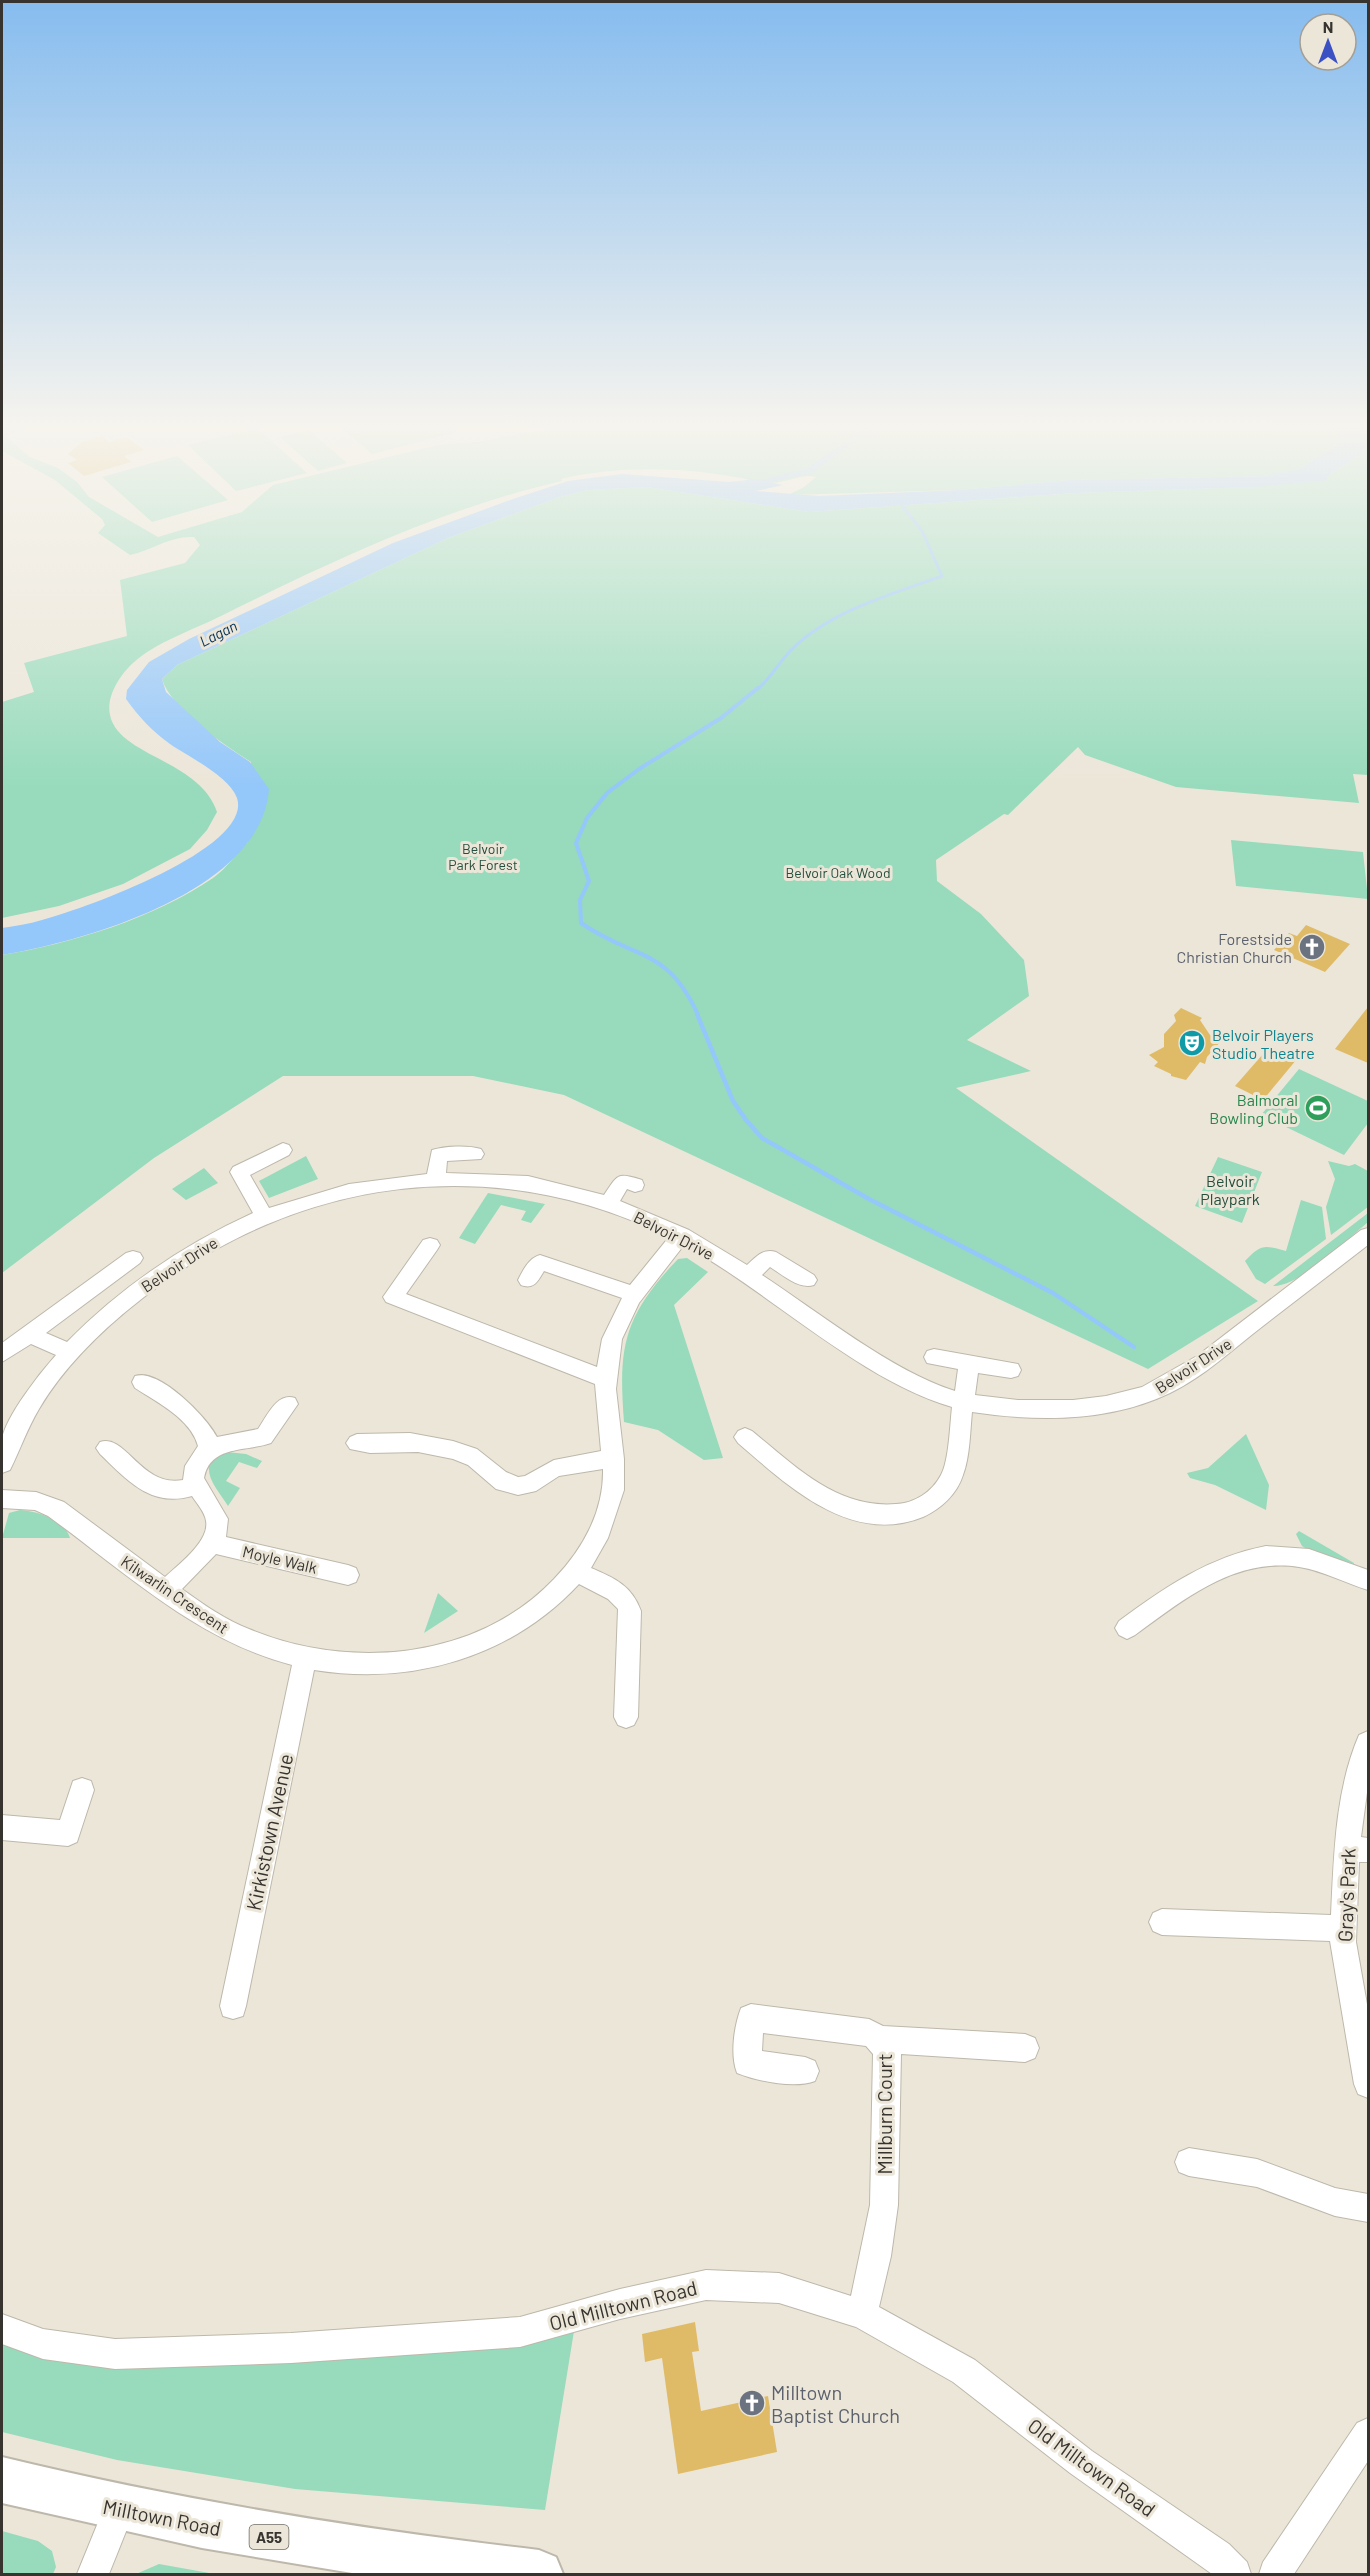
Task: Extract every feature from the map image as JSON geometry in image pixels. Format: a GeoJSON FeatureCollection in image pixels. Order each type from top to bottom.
{"type":"FeatureCollection","features":[{"type":"Feature","properties":{"kind":"highway","name":"Milltown Road"},"geometry":{"type":"LineString","coordinates":[[2,2480],[119,2509],[359,2553],[539,2574]]}},
{"type":"Feature","properties":{"kind":"street"},"geometry":{"type":"LineString","coordinates":[[265,1217],[239,1172],[283,1150]]}},
{"type":"Feature","properties":{"kind":"street"},"geometry":{"type":"LineString","coordinates":[[436,1181],[438,1155],[475,1154]]}},
{"type":"Feature","properties":{"kind":"street","name":"Belvoir Drive"},"geometry":{"type":"LineString","coordinates":[[2,1464],[12,1438],[31,1407],[71,1353],[100,1321],[175,1263],[200,1246],[265,1217],[318,1198],[360,1188],[436,1181],[497,1180],[529,1184],[608,1204],[682,1235],[914,1383],[963,1402],[1062,1409],[1119,1402],[1149,1393],[1179,1377],[1222,1348],[1366,1240]]}},
{"type":"Feature","properties":{"kind":"street"},"geometry":{"type":"LineString","coordinates":[[608,1204],[623,1181],[635,1185]]}},
{"type":"Feature","properties":{"kind":"street","name":"Kilwarlin Crescent"},"geometry":{"type":"LineString","coordinates":[[2,1499],[36,1501],[56,1509],[207,1620],[267,1648],[305,1658],[365,1664],[397,1663],[461,1648],[512,1628],[532,1615],[576,1572],[590,1553],[611,1500],[615,1472],[605,1379],[610,1341],[634,1293],[682,1235]]}},
{"type":"Feature","properties":{"kind":"street"},"geometry":{"type":"LineString","coordinates":[[430,1245],[393,1297],[605,1379]]}},
{"type":"Feature","properties":{"kind":"street"},"geometry":{"type":"LineString","coordinates":[[747,1277],[769,1257],[807,1280]]}},
{"type":"Feature","properties":{"kind":"street"},"geometry":{"type":"LineString","coordinates":[[2,1354],[133,1258]]}},
{"type":"Feature","properties":{"kind":"street"},"geometry":{"type":"LineString","coordinates":[[528,1280],[540,1262],[634,1293]]}},
{"type":"Feature","properties":{"kind":"street"},"geometry":{"type":"LineString","coordinates":[[29,1334],[71,1353]]}},
{"type":"Feature","properties":{"kind":"street"},"geometry":{"type":"LineString","coordinates":[[934,1357],[1011,1370]]}},
{"type":"Feature","properties":{"kind":"street"},"geometry":{"type":"LineString","coordinates":[[745,1437],[761,1459],[840,1508],[874,1516],[909,1512],[924,1506],[946,1487],[953,1474],[969,1363]]}},
{"type":"Feature","properties":{"kind":"street"},"geometry":{"type":"LineString","coordinates":[[142,1382],[176,1404],[208,1436],[209,1448]]}},
{"type":"Feature","properties":{"kind":"street"},"geometry":{"type":"LineString","coordinates":[[166,1590],[211,1543],[219,1527],[217,1519],[193,1478],[196,1461],[209,1448],[264,1437],[288,1404]]}},
{"type":"Feature","properties":{"kind":"street"},"geometry":{"type":"LineString","coordinates":[[357,1443],[374,1447],[388,1442],[414,1442],[459,1452],[480,1461],[501,1481],[521,1487],[532,1484],[553,1470],[613,1459]]}},
{"type":"Feature","properties":{"kind":"street"},"geometry":{"type":"LineString","coordinates":[[107,1448],[155,1490],[174,1493],[196,1486]]}},
{"type":"Feature","properties":{"kind":"street","name":"Moyle Walk"},"geometry":{"type":"LineString","coordinates":[[211,1543],[348,1575]]}},
{"type":"Feature","properties":{"kind":"street"},"geometry":{"type":"LineString","coordinates":[[1127,1628],[1202,1578],[1245,1560],[1267,1556],[1290,1556],[1339,1569],[1368,1580]]}},
{"type":"Feature","properties":{"kind":"street"},"geometry":{"type":"LineString","coordinates":[[576,1572],[622,1595],[628,1602],[630,1611],[626,1717]]}},
{"type":"Feature","properties":{"kind":"street","name":"Kirkistown Avenue"},"geometry":{"type":"LineString","coordinates":[[233,2006],[305,1658]]}},
{"type":"Feature","properties":{"kind":"street","name":"Gray's Park"},"geometry":{"type":"LineString","coordinates":[[1368,1743],[1355,1789],[1358,1849],[1343,1928],[1344,1954],[1368,2084]]}},
{"type":"Feature","properties":{"kind":"street"},"geometry":{"type":"LineString","coordinates":[[2,1828],[68,1833],[82,1790]]}},
{"type":"Feature","properties":{"kind":"street"},"geometry":{"type":"LineString","coordinates":[[1162,1922],[1343,1928]]}},
{"type":"Feature","properties":{"kind":"street","name":"Millburn Court"},"geometry":{"type":"LineString","coordinates":[[805,2071],[747,2063],[752,2018],[869,2033],[880,2039],[887,2052],[884,2205],[876,2256],[862,2314]]}},
{"type":"Feature","properties":{"kind":"street"},"geometry":{"type":"LineString","coordinates":[[880,2039],[1025,2048]]}},
{"type":"Feature","properties":{"kind":"street"},"geometry":{"type":"LineString","coordinates":[[1189,2162],[1257,2173],[1335,2202],[1368,2208]]}},
{"type":"Feature","properties":{"kind":"street","name":"Old Milltown Road"},"geometry":{"type":"LineString","coordinates":[[2,2329],[43,2344],[115,2354],[291,2348],[520,2331],[706,2284],[779,2288],[862,2314],[964,2371],[1081,2463],[1217,2556],[1234,2574]]}},
{"type":"Feature","properties":{"kind":"street"},"geometry":{"type":"LineString","coordinates":[[1275,2574],[1368,2434]]}},
{"type":"Feature","properties":{"kind":"street"},"geometry":{"type":"LineString","coordinates":[[93,2574],[119,2509]]}},
{"type":"Feature","properties":{"kind":"green space"},"geometry":{"type":"Polygon","coordinates":[[[120,548],[151,548],[146,550],[130,555],[120,548]]]}},
{"type":"Feature","properties":{"kind":"green space"},"geometry":{"type":"Polygon","coordinates":[[[197,548],[365,548],[175,637],[142,656],[119,680],[112,693],[109,708],[116,729],[143,750],[178,769],[194,781],[208,795],[217,812],[207,830],[190,849],[123,884],[59,906],[2,918],[2,702],[34,692],[24,663],[127,636],[120,580],[185,563],[197,548]]]}},
{"type":"Feature","properties":{"kind":"green space","name":"Belvoir Park Forest"},"geometry":{"type":"Polygon","coordinates":[[[426,548],[1368,548],[1368,775],[1353,774],[1359,803],[1176,787],[1085,755],[1078,747],[1008,815],[1004,814],[936,860],[937,881],[981,914],[1024,960],[1029,996],[967,1040],[1031,1071],[956,1088],[1258,1301],[1148,1369],[564,1095],[473,1076],[283,1076],[154,1158],[2,1273],[2,955],[56,944],[139,917],[213,878],[248,842],[251,762],[200,725],[176,702],[162,679],[177,665],[426,548]]]}},
{"type":"Feature","properties":{"kind":"green space"},"geometry":{"type":"Polygon","coordinates":[[[1231,840],[1363,852],[1368,899],[1236,886],[1231,840]]]}},
{"type":"Feature","properties":{"kind":"green space","name":"Balmoral Bowling Club"},"geometry":{"type":"Polygon","coordinates":[[[1299,1069],[1368,1101],[1368,1123],[1344,1155],[1261,1115],[1299,1069]]]}},
{"type":"Feature","properties":{"kind":"green space"},"geometry":{"type":"Polygon","coordinates":[[[306,1156],[318,1179],[269,1198],[259,1181],[306,1156]]]}},
{"type":"Feature","properties":{"kind":"green space","name":"Belvoir Playpark"},"geometry":{"type":"Polygon","coordinates":[[[1218,1157],[1262,1172],[1242,1223],[1195,1206],[1218,1157]]]}},
{"type":"Feature","properties":{"kind":"green space"},"geometry":{"type":"Polygon","coordinates":[[[1328,1161],[1349,1166],[1355,1164],[1368,1171],[1368,1207],[1331,1235],[1326,1207],[1335,1179],[1328,1161]]]}},
{"type":"Feature","properties":{"kind":"green space"},"geometry":{"type":"Polygon","coordinates":[[[204,1168],[218,1183],[186,1200],[172,1189],[204,1168]]]}},
{"type":"Feature","properties":{"kind":"green space"},"geometry":{"type":"Polygon","coordinates":[[[488,1193],[545,1204],[531,1223],[521,1220],[526,1211],[501,1205],[475,1244],[459,1238],[488,1193]]]}},
{"type":"Feature","properties":{"kind":"green space"},"geometry":{"type":"Polygon","coordinates":[[[1301,1200],[1322,1207],[1326,1239],[1265,1284],[1256,1279],[1245,1261],[1263,1247],[1286,1251],[1301,1200]]]}},
{"type":"Feature","properties":{"kind":"green space"},"geometry":{"type":"Polygon","coordinates":[[[1368,1213],[1368,1222],[1323,1261],[1296,1279],[1273,1286],[1368,1213]]]}},
{"type":"Feature","properties":{"kind":"green space"},"geometry":{"type":"Polygon","coordinates":[[[687,1258],[708,1272],[674,1305],[723,1458],[704,1460],[658,1430],[624,1422],[622,1372],[628,1333],[646,1298],[660,1279],[678,1259],[687,1258]]]}},
{"type":"Feature","properties":{"kind":"green space"},"geometry":{"type":"Polygon","coordinates":[[[1246,1434],[1269,1485],[1266,1510],[1215,1485],[1190,1478],[1187,1473],[1208,1468],[1246,1434]]]}},
{"type":"Feature","properties":{"kind":"green space"},"geometry":{"type":"Polygon","coordinates":[[[227,1452],[246,1454],[262,1461],[257,1468],[239,1462],[226,1481],[240,1488],[228,1506],[213,1483],[209,1471],[211,1459],[227,1452]]]}},
{"type":"Feature","properties":{"kind":"green space"},"geometry":{"type":"Polygon","coordinates":[[[20,1510],[35,1512],[57,1521],[70,1538],[2,1538],[9,1513],[20,1510]]]}},
{"type":"Feature","properties":{"kind":"green space"},"geometry":{"type":"Polygon","coordinates":[[[1299,1531],[1354,1564],[1308,1550],[1302,1546],[1296,1534],[1299,1531]]]}},
{"type":"Feature","properties":{"kind":"green space"},"geometry":{"type":"Polygon","coordinates":[[[438,1593],[458,1611],[424,1633],[438,1593]]]}},
{"type":"Feature","properties":{"kind":"green space"},"geometry":{"type":"Polygon","coordinates":[[[574,2331],[545,2510],[295,2489],[117,2460],[2,2432],[2,2344],[65,2362],[130,2368],[574,2331]]]}},
{"type":"Feature","properties":{"kind":"green space"},"geometry":{"type":"Polygon","coordinates":[[[2,2531],[38,2541],[52,2551],[56,2567],[53,2574],[2,2574],[2,2531]]]}},
{"type":"Feature","properties":{"kind":"green space"},"geometry":{"type":"Polygon","coordinates":[[[159,2564],[215,2574],[136,2574],[159,2564]]]}},
{"type":"Feature","properties":{"kind":"water","name":"Lagan"},"geometry":{"type":"Polygon","coordinates":[[[382,548],[426,548],[177,665],[162,679],[166,692],[220,742],[250,762],[269,789],[259,825],[236,856],[203,883],[164,905],[78,938],[2,955],[2,928],[32,923],[61,914],[124,891],[159,875],[192,857],[219,837],[235,818],[237,798],[226,782],[170,744],[141,718],[126,699],[127,690],[149,662],[189,639],[382,548]]]}},
{"type":"Feature","properties":{"kind":"building","name":"Forestside Christian Church"},"geometry":{"type":"Polygon","coordinates":[[[1306,925],[1350,944],[1325,972],[1274,950],[1289,933],[1297,936],[1306,925]]]}},
{"type":"Feature","properties":{"kind":"building"},"geometry":{"type":"Polygon","coordinates":[[[1368,1007],[1368,1063],[1335,1049],[1368,1007]]]}},
{"type":"Feature","properties":{"kind":"building","name":"Belvoir Players Studio Theatre"},"geometry":{"type":"Polygon","coordinates":[[[1181,1008],[1202,1018],[1200,1020],[1210,1035],[1221,1041],[1207,1057],[1205,1064],[1200,1062],[1186,1080],[1171,1076],[1154,1066],[1158,1062],[1149,1055],[1164,1047],[1164,1034],[1176,1021],[1174,1015],[1181,1008]]]}},
{"type":"Feature","properties":{"kind":"building","name":"Balmoral Bowling Club"},"geometry":{"type":"Polygon","coordinates":[[[1270,1046],[1297,1059],[1263,1100],[1235,1086],[1270,1046]]]}},
{"type":"Feature","properties":{"kind":"building","name":"Milltown Baptist Church"},"geometry":{"type":"Polygon","coordinates":[[[695,2322],[699,2351],[692,2352],[701,2411],[768,2396],[777,2452],[678,2474],[662,2358],[645,2362],[642,2334],[695,2322]]]}},
{"type":"Feature","properties":{"kind":"waterway"},"geometry":{"type":"LineString","coordinates":[[758,689],[790,651],[823,625],[862,605],[942,576],[930,548]]}},
{"type":"Feature","properties":{"kind":"waterway"},"geometry":{"type":"LineString","coordinates":[[698,1015],[686,993],[661,965],[581,923],[580,900],[589,881],[576,843],[587,818],[607,793],[639,769],[721,718],[759,687]]}},
{"type":"Feature","properties":{"kind":"waterway"},"geometry":{"type":"LineString","coordinates":[[697,1014],[733,1101],[762,1138],[869,1199],[1053,1293],[1134,1347]]}},
{"type":"Feature","properties":{"kind":"place","name":"Forestside Christian Church"},"geometry":{"type":"Point","coordinates":[1312,947]}},
{"type":"Feature","properties":{"kind":"place","name":"Belvoir Players Studio Theatre"},"geometry":{"type":"Point","coordinates":[1192,1043]}},
{"type":"Feature","properties":{"kind":"place","name":"Balmoral Bowling Club"},"geometry":{"type":"Point","coordinates":[1318,1108]}},
{"type":"Feature","properties":{"kind":"place","name":"Milltown Baptist Church"},"geometry":{"type":"Point","coordinates":[752,2403]}},
{"type":"Feature","properties":{"kind":"park label","name":"Belvoir Oak Wood"},"geometry":{"type":"Point","coordinates":[838,872]}}]}
